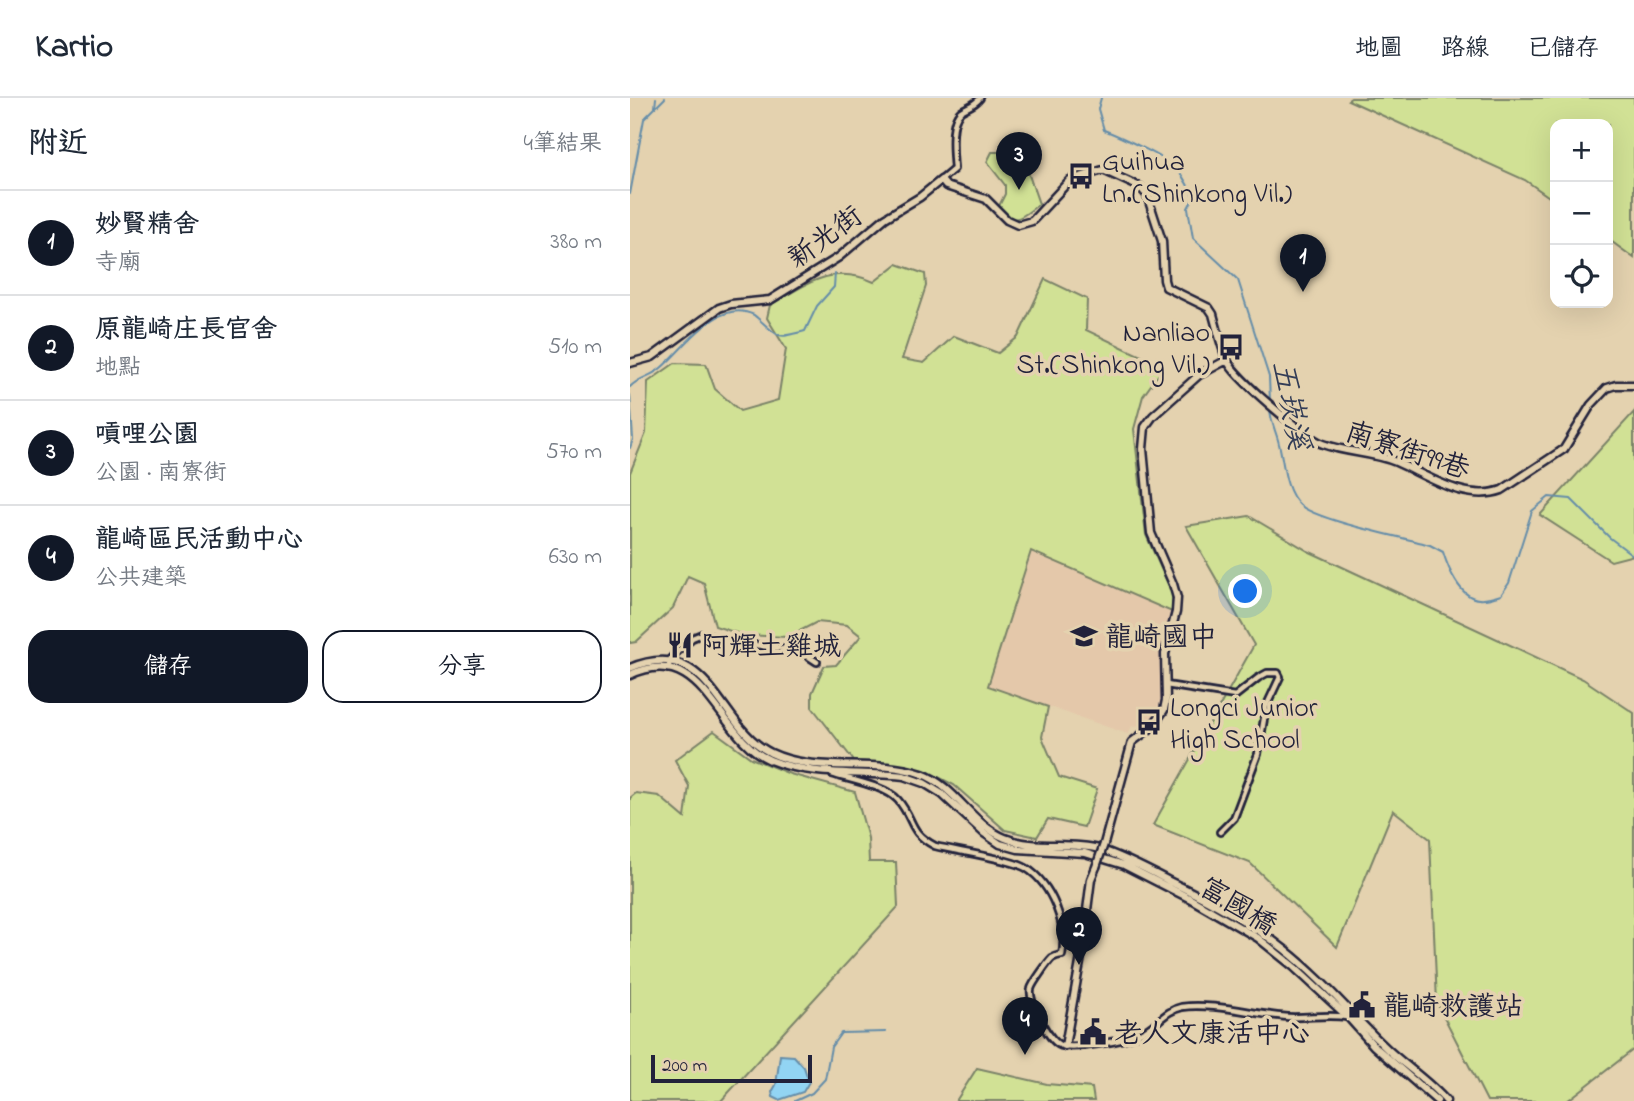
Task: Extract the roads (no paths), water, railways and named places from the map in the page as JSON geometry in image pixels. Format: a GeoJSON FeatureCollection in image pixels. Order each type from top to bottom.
{"type":"FeatureCollection","features":[{"type":"Feature","properties":{"kind":"street"},"geometry":{"type":"LineString","coordinates":[[980,98],[956,117],[952,141],[954,169],[941,180],[946,186],[986,199],[1007,220],[1018,225],[1032,221],[1065,183],[1075,177],[1103,170],[1140,187],[1152,203],[1162,241],[1164,285],[1209,308],[1227,360],[1199,374],[1153,416],[1145,427],[1143,438],[1151,533],[1169,573],[1177,598],[1177,611],[1165,653],[1164,710],[1152,727],[1132,742],[1104,844],[1091,878],[1081,957],[1065,1046]]}},
{"type":"Feature","properties":{"kind":"street","name":"新光街"},"geometry":{"type":"LineString","coordinates":[[630,363],[660,352],[719,308],[770,300],[839,257],[885,218],[920,197],[941,180]]}},
{"type":"Feature","properties":{"kind":"street","name":"南寮街99巷"},"geometry":{"type":"LineString","coordinates":[[1227,360],[1234,370],[1308,437],[1323,444],[1394,461],[1437,482],[1487,494],[1502,490],[1564,449],[1591,405],[1603,391],[1616,385],[1634,385]]}},
{"type":"Feature","properties":{"kind":"street"},"geometry":{"type":"LineString","coordinates":[[669,666],[671,658],[692,638],[702,634],[732,642],[800,651],[817,662]]}},
{"type":"Feature","properties":{"kind":"street"},"geometry":{"type":"LineString","coordinates":[[630,668],[648,663],[689,668],[703,678],[740,727],[760,746],[777,756],[799,761],[895,769],[921,774],[947,789],[988,828],[1003,838],[1020,842],[1087,847],[1113,858]]}},
{"type":"Feature","properties":{"kind":"street"},"geometry":{"type":"LineString","coordinates":[[630,675],[649,668],[669,666],[694,680],[708,693],[741,739],[758,753],[778,763],[904,776],[924,783],[942,794],[984,833],[1000,844],[1018,849],[1085,853],[1113,858]]}},
{"type":"Feature","properties":{"kind":"street"},"geometry":{"type":"LineString","coordinates":[[1166,684],[1235,696],[1266,673],[1278,673],[1280,677],[1266,708],[1258,754],[1234,818],[1220,832]]}},
{"type":"Feature","properties":{"kind":"street"},"geometry":{"type":"LineString","coordinates":[[799,761],[892,795],[902,806],[917,834],[935,846],[1022,866],[1042,884],[1056,905],[1064,945],[1062,955],[1053,957],[1032,986],[1031,997],[1052,1041],[1058,1045],[1094,1044],[1134,1036],[1147,1030],[1170,1012],[1184,1007],[1208,1007],[1290,1017],[1352,1016],[1446,1101]]}},
{"type":"Feature","properties":{"kind":"street","name":"富國橋"},"geometry":{"type":"LineString","coordinates":[[1113,858],[1258,937],[1352,1016]]}},
{"type":"Feature","properties":{"kind":"street"},"geometry":{"type":"LineString","coordinates":[[1352,1016],[1374,1046],[1437,1101]]}},
{"type":"Feature","properties":{"kind":"water"},"geometry":{"type":"Polygon","coordinates":[[[780,1055],[794,1056],[804,1067],[809,1082],[803,1092],[779,1100],[773,1097],[772,1092],[776,1085],[780,1055]]]}},
{"type":"Feature","properties":{"kind":"waterway"},"geometry":{"type":"LineString","coordinates":[[655,107],[656,98]]}},
{"type":"Feature","properties":{"kind":"waterway"},"geometry":{"type":"LineString","coordinates":[[630,194],[644,119],[665,98]]}},
{"type":"Feature","properties":{"kind":"waterway","name":"五崁溪"},"geometry":{"type":"LineString","coordinates":[[1101,98],[1098,109],[1104,130],[1172,164],[1194,197],[1188,208],[1193,238],[1238,280],[1269,377],[1270,402]]}},
{"type":"Feature","properties":{"kind":"waterway"},"geometry":{"type":"LineString","coordinates":[[630,387],[657,371],[703,327],[727,313],[740,311],[754,315],[781,336],[805,331],[817,306],[834,287],[835,273]]}},
{"type":"Feature","properties":{"kind":"waterway"},"geometry":{"type":"LineString","coordinates":[[630,395],[633,439],[630,448]]}},
{"type":"Feature","properties":{"kind":"waterway","name":"五崁溪"},"geometry":{"type":"LineString","coordinates":[[1270,407],[1288,484],[1300,505],[1342,523],[1430,545],[1443,552],[1456,581],[1472,597],[1485,599],[1501,595],[1509,583],[1532,511],[1549,497],[1571,499],[1610,538],[1634,556]]}},
{"type":"Feature","properties":{"kind":"waterway"},"geometry":{"type":"LineString","coordinates":[[795,1101],[812,1093],[825,1079],[831,1047],[841,1033],[886,1032]]}},
{"type":"Feature","properties":{"kind":"place","name":"Guihua Ln.(Shinkong Vil.)"},"geometry":{"type":"Point","coordinates":[1081,176]}},
{"type":"Feature","properties":{"kind":"place","name":"嗊哩公園"},"geometry":{"type":"Point","coordinates":[1019,190]}},
{"type":"Feature","properties":{"kind":"place","name":"妙賢精舍"},"geometry":{"type":"Point","coordinates":[1303,292]}},
{"type":"Feature","properties":{"kind":"place","name":"Nanliao St.(Shinkong Vil.)"},"geometry":{"type":"Point","coordinates":[1231,347]}},
{"type":"Feature","properties":{"kind":"place","name":"龍崎國中"},"geometry":{"type":"Point","coordinates":[1084,636]}},
{"type":"Feature","properties":{"kind":"place","name":"阿輝土雞城"},"geometry":{"type":"Point","coordinates":[680,645]}},
{"type":"Feature","properties":{"kind":"place","name":"Longci Junior High School"},"geometry":{"type":"Point","coordinates":[1149,722]}},
{"type":"Feature","properties":{"kind":"place","name":"原龍崎庄長官舍"},"geometry":{"type":"Point","coordinates":[1079,965]}},
{"type":"Feature","properties":{"kind":"place","name":"龍崎救護站"},"geometry":{"type":"Point","coordinates":[1362,1005]}},
{"type":"Feature","properties":{"kind":"place","name":"老人文康活中心"},"geometry":{"type":"Point","coordinates":[1093,1032]}},
{"type":"Feature","properties":{"kind":"place","name":"龍崎區民活動中心"},"geometry":{"type":"Point","coordinates":[1025,1055]}}]}
